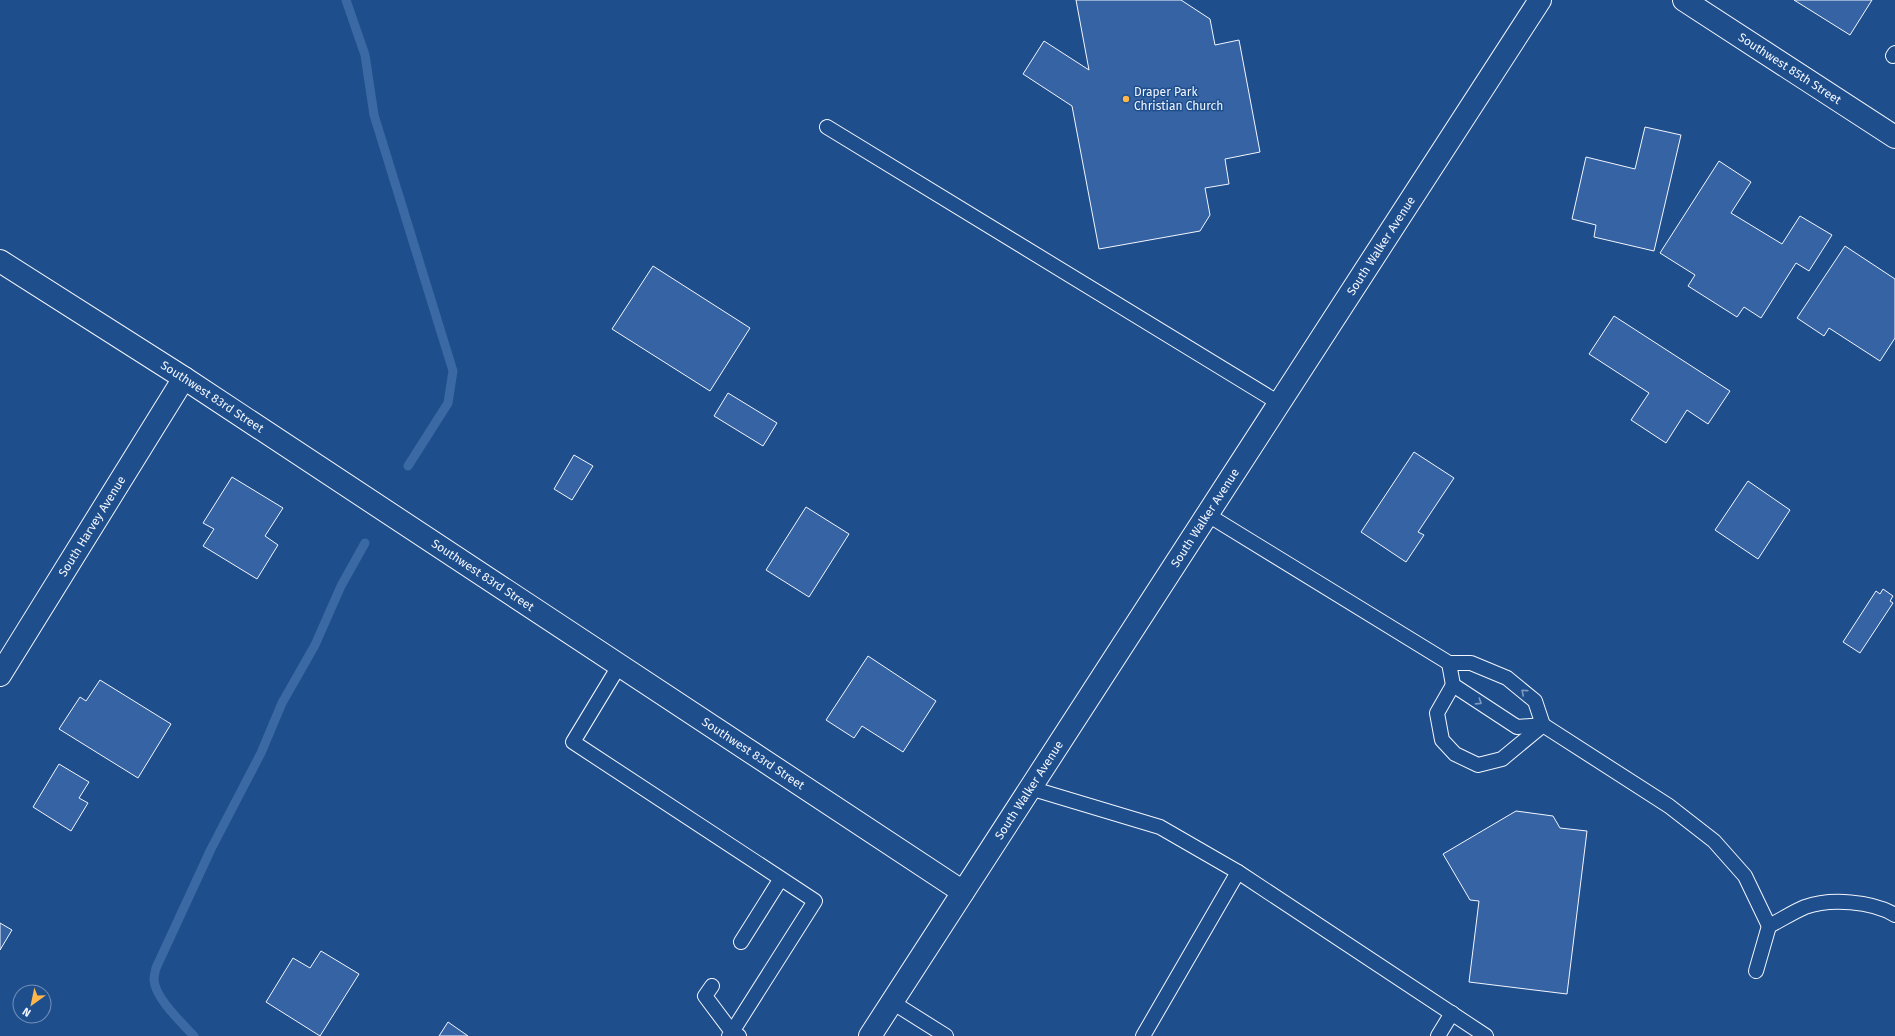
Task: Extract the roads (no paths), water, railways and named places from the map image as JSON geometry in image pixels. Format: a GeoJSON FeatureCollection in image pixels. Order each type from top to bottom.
{"type":"FeatureCollection","features":[{"type":"Feature","properties":{"kind":"street","name":"South Walker Avenue"},"geometry":{"type":"LineString","coordinates":[[870,1036],[1540,0]]}},
{"type":"Feature","properties":{"kind":"street","name":"Southwest 85th Street"},"geometry":{"type":"LineString","coordinates":[[1684,0],[1895,137]]}},
{"type":"Feature","properties":{"kind":"street","name":"Southwest 83rd Street"},"geometry":{"type":"LineString","coordinates":[[0,261],[184,378],[963,892]]}},
{"type":"Feature","properties":{"kind":"street","name":"South Harvey Avenue"},"geometry":{"type":"LineString","coordinates":[[0,675],[184,378]]}},
{"type":"Feature","properties":{"kind":"lane"},"geometry":{"type":"LineString","coordinates":[[827,127],[1279,403]]}},
{"type":"Feature","properties":{"kind":"lane"},"geometry":{"type":"LineString","coordinates":[[1208,515],[1449,663],[1471,663],[1507,678],[1535,701],[1543,724],[1669,806],[1714,841],[1745,876],[1769,926],[1756,971]]}},
{"type":"Feature","properties":{"kind":"lane"},"geometry":{"type":"LineString","coordinates":[[1449,663],[1453,685],[1438,714],[1442,740],[1455,754],[1478,765],[1502,759],[1543,724]]}},
{"type":"Feature","properties":{"kind":"lane"},"geometry":{"type":"LineString","coordinates":[[619,666],[573,742],[780,880],[815,901],[733,1034],[705,996],[712,986]]}},
{"type":"Feature","properties":{"kind":"lane"},"geometry":{"type":"LineString","coordinates":[[1453,685],[1517,727],[1543,724]]}},
{"type":"Feature","properties":{"kind":"lane"},"geometry":{"type":"LineString","coordinates":[[1030,788],[1160,826],[1238,872],[1486,1036]]}},
{"type":"Feature","properties":{"kind":"lane"},"geometry":{"type":"LineString","coordinates":[[1143,1036],[1238,872]]}},
{"type":"Feature","properties":{"kind":"lane"},"geometry":{"type":"LineString","coordinates":[[741,942],[780,880]]}},
{"type":"Feature","properties":{"kind":"lane"},"geometry":{"type":"LineString","coordinates":[[1769,926],[1805,907],[1840,901],[1885,909],[1895,915]]}},
{"type":"Feature","properties":{"kind":"lane"},"geometry":{"type":"LineString","coordinates":[[892,1002],[946,1036]]}},
{"type":"Feature","properties":{"kind":"lane"},"geometry":{"type":"LineString","coordinates":[[1438,1036],[1452,1013]]}},
{"type":"Feature","properties":{"kind":"waterway"},"geometry":{"type":"LineString","coordinates":[[346,0],[365,55],[374,115],[453,371],[448,403],[408,466]]}},
{"type":"Feature","properties":{"kind":"waterway"},"geometry":{"type":"LineString","coordinates":[[194,1036],[170,1010],[159,995],[154,980],[156,968],[211,849],[261,753],[282,703],[315,645],[341,586],[365,543]]}},
{"type":"Feature","properties":{"kind":"place","name":"Draper Park Christian Church"},"geometry":{"type":"Point","coordinates":[1126,99]}}]}
